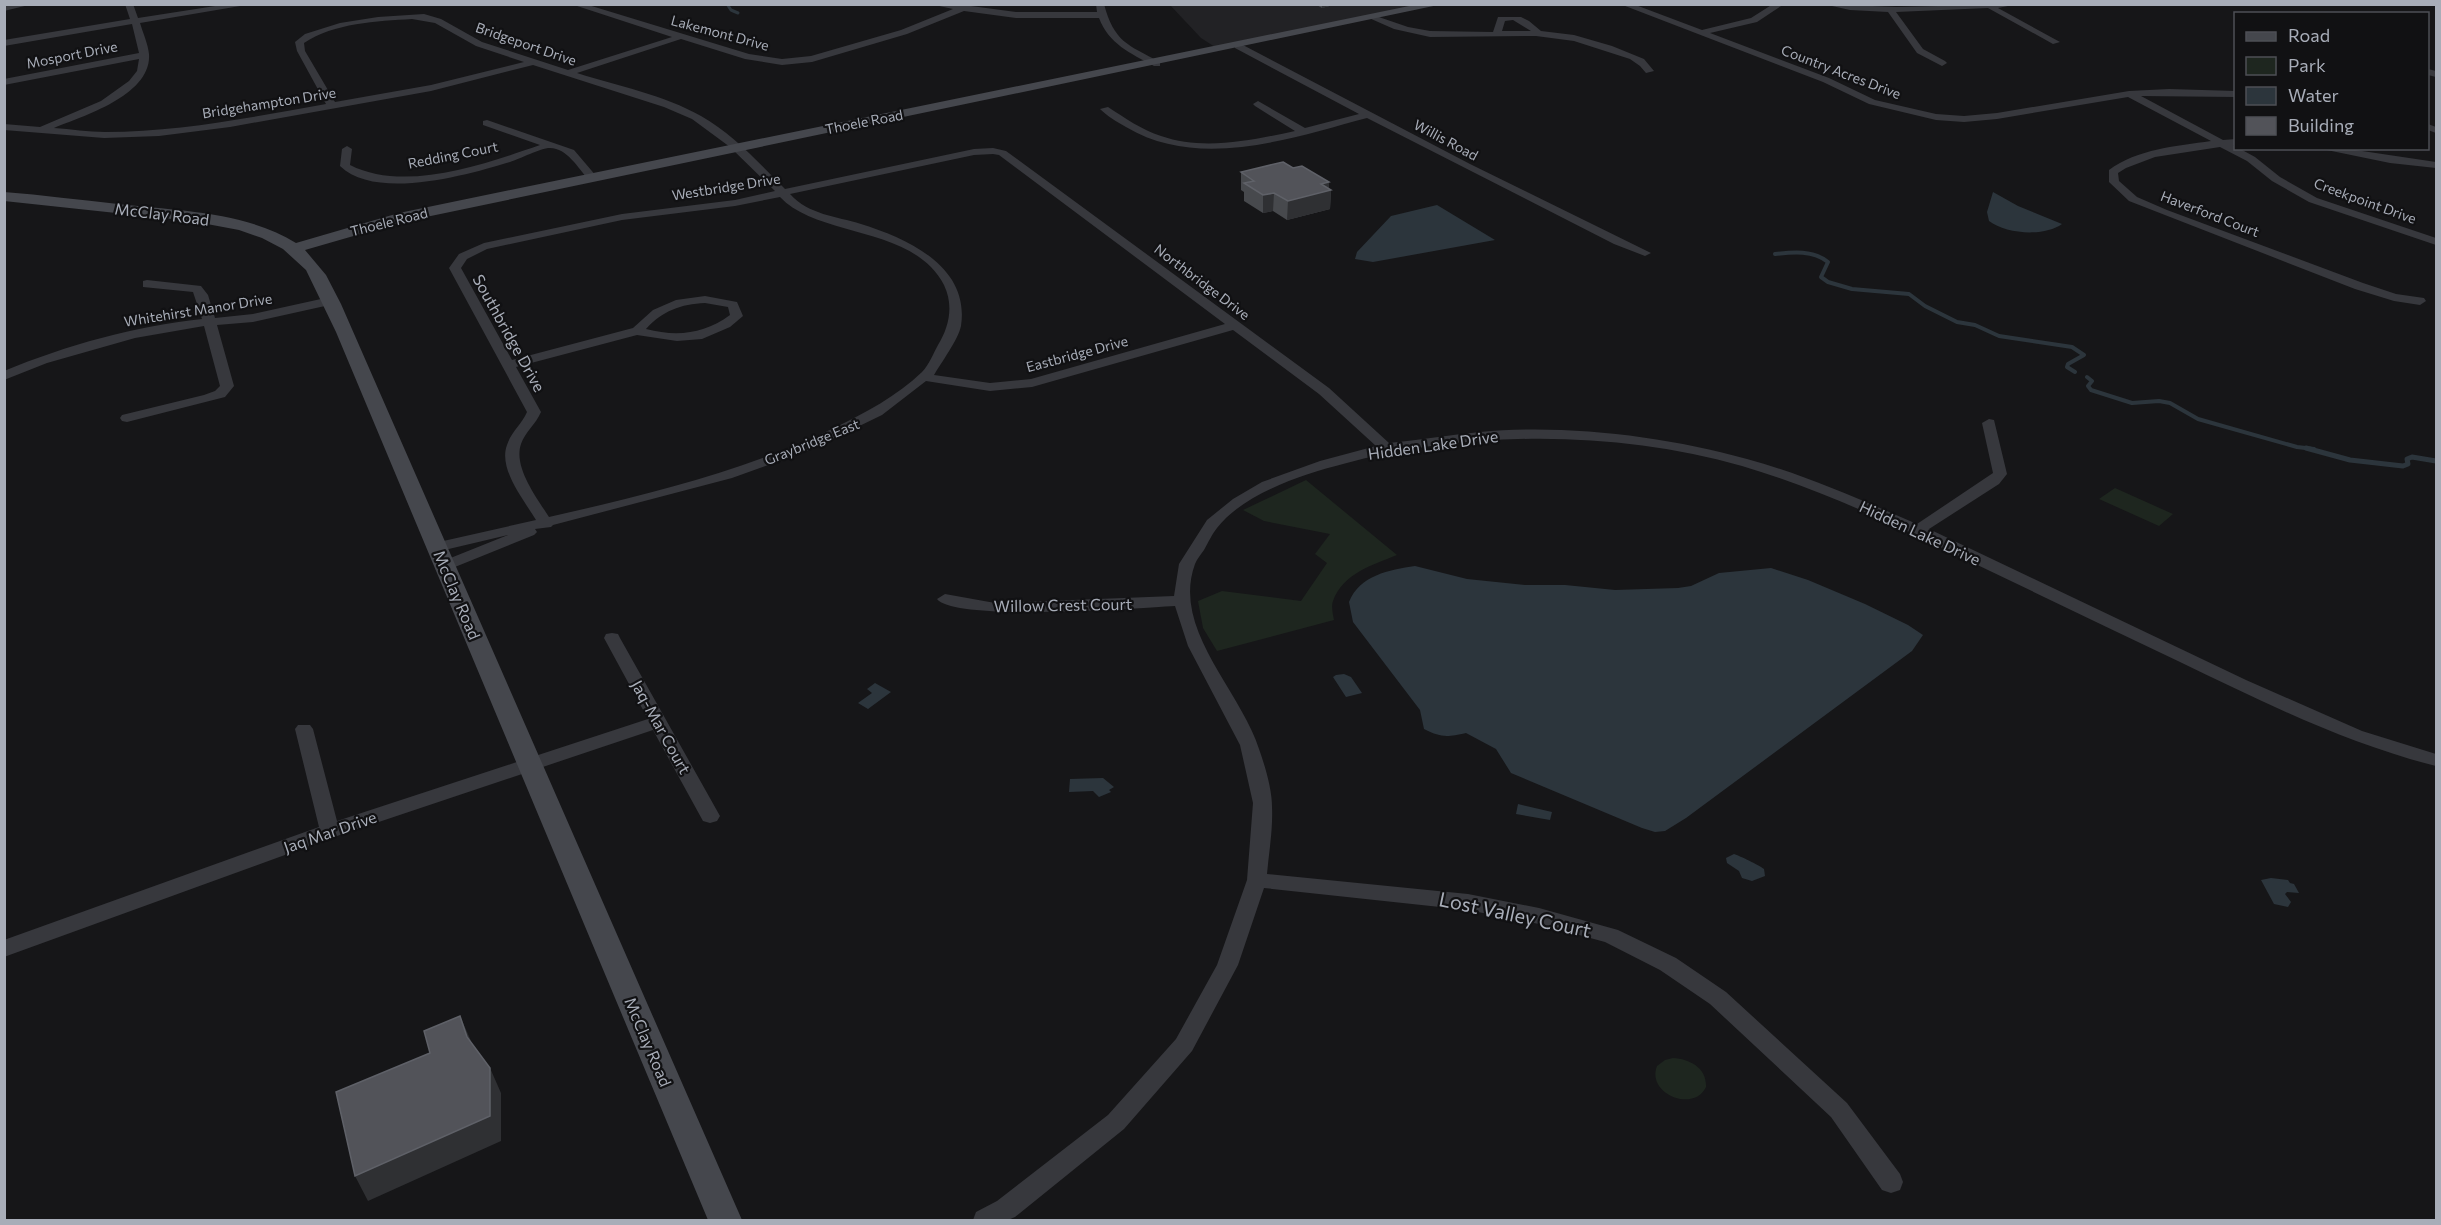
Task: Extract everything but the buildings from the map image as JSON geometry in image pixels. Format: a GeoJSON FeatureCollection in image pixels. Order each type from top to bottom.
{"type":"FeatureCollection","features":[{"type":"Feature","properties":{"kind":"main road","name":"Thoele Road"},"geometry":{"type":"LineString","coordinates":[[292,249],[399,218],[1438,4]]}},
{"type":"Feature","properties":{"kind":"main road","name":"McClay Road"},"geometry":{"type":"LineString","coordinates":[[4,196],[199,218],[241,226],[265,235],[306,259],[330,301],[725,1221]]}},
{"type":"Feature","properties":{"kind":"main road"},"geometry":{"type":"LineString","coordinates":[[265,235],[305,235],[352,231]]}},
{"type":"Feature","properties":{"kind":"main road"},"geometry":{"type":"LineString","coordinates":[[316,274],[352,231]]}},
{"type":"Feature","properties":{"kind":"street"},"geometry":{"type":"LineString","coordinates":[[4,9],[29,4]]}},
{"type":"Feature","properties":{"kind":"street"},"geometry":{"type":"LineString","coordinates":[[40,131],[102,104],[123,92],[139,78],[144,70],[145,55],[129,4]]}},
{"type":"Feature","properties":{"kind":"street"},"geometry":{"type":"LineString","coordinates":[[4,43],[248,4]]}},
{"type":"Feature","properties":{"kind":"street","name":"Lakemont Drive"},"geometry":{"type":"LineString","coordinates":[[575,4],[759,60],[793,62],[812,59],[904,32],[961,9]]}},
{"type":"Feature","properties":{"kind":"street"},"geometry":{"type":"LineString","coordinates":[[934,4],[1016,15],[1101,15]]}},
{"type":"Feature","properties":{"kind":"street"},"geometry":{"type":"LineString","coordinates":[[1100,4],[1101,15],[1110,35],[1157,63]]}},
{"type":"Feature","properties":{"kind":"street","name":"Country Acres Drive"},"geometry":{"type":"LineString","coordinates":[[1624,4],[1826,80],[1872,102],[1943,118],[1971,119],[1997,116],[2129,94],[2180,92],[2234,94]]}},
{"type":"Feature","properties":{"kind":"street"},"geometry":{"type":"LineString","coordinates":[[1701,33],[1754,21],[1780,4]]}},
{"type":"Feature","properties":{"kind":"street"},"geometry":{"type":"LineString","coordinates":[[1827,4],[1891,11],[2014,4]]}},
{"type":"Feature","properties":{"kind":"street"},"geometry":{"type":"LineString","coordinates":[[1987,5],[2056,42]]}},
{"type":"Feature","properties":{"kind":"street"},"geometry":{"type":"LineString","coordinates":[[1891,11],[1920,51],[1942,63]]}},
{"type":"Feature","properties":{"kind":"street"},"geometry":{"type":"LineString","coordinates":[[1497,34],[1501,19],[1517,17],[1524,19],[1539,34]]}},
{"type":"Feature","properties":{"kind":"street","name":"Bridgeport Drive"},"geometry":{"type":"LineString","coordinates":[[332,106],[301,51],[299,42],[308,35],[329,28],[395,18],[430,18],[473,42],[683,111],[706,123],[735,148]]}},
{"type":"Feature","properties":{"kind":"street"},"geometry":{"type":"LineString","coordinates":[[1373,18],[1398,28],[1423,33],[1467,36],[1539,34],[1568,37],[1605,46],[1642,61],[1649,71]]}},
{"type":"Feature","properties":{"kind":"street"},"geometry":{"type":"LineString","coordinates":[[568,73],[680,37]]}},
{"type":"Feature","properties":{"kind":"street","name":"Willis Road"},"geometry":{"type":"LineString","coordinates":[[1238,46],[1618,242],[1645,253]]}},
{"type":"Feature","properties":{"kind":"street","name":"Mosport Drive"},"geometry":{"type":"LineString","coordinates":[[4,82],[145,55]]}},
{"type":"Feature","properties":{"kind":"street","name":"Bridgehampton Drive"},"geometry":{"type":"LineString","coordinates":[[4,128],[104,135],[159,133],[230,124],[447,85],[534,62]]}},
{"type":"Feature","properties":{"kind":"street","name":"Creekpoint Drive"},"geometry":{"type":"LineString","coordinates":[[2129,94],[2234,150]]}},
{"type":"Feature","properties":{"kind":"street"},"geometry":{"type":"LineString","coordinates":[[1258,104],[1303,131]]}},
{"type":"Feature","properties":{"kind":"street"},"geometry":{"type":"LineString","coordinates":[[1105,110],[1143,133],[1166,141],[1194,145],[1236,144],[1303,131],[1369,114]]}},
{"type":"Feature","properties":{"kind":"street"},"geometry":{"type":"LineString","coordinates":[[487,123],[570,152],[592,177]]}},
{"type":"Feature","properties":{"kind":"street"},"geometry":{"type":"LineString","coordinates":[[2221,143],[2234,142]]}},
{"type":"Feature","properties":{"kind":"street","name":"Haverford Court"},"geometry":{"type":"LineString","coordinates":[[2221,143],[2127,162],[2113,172],[2114,182],[2133,199],[2163,212],[2369,290],[2420,301]]}},
{"type":"Feature","properties":{"kind":"street","name":"Redding Court"},"geometry":{"type":"LineString","coordinates":[[347,149],[345,166],[352,172],[376,179],[392,180],[429,177],[472,169],[549,145]]}},
{"type":"Feature","properties":{"kind":"street"},"geometry":{"type":"LineString","coordinates":[[1185,153],[1194,145]]}},
{"type":"Feature","properties":{"kind":"street","name":"Graybridge East"},"geometry":{"type":"LineString","coordinates":[[440,556],[500,545],[546,524],[728,474],[794,452],[836,435],[876,414],[903,396],[941,359],[954,332],[957,311],[951,288],[940,270],[920,253],[898,241],[869,230],[804,212],[735,148]]}},
{"type":"Feature","properties":{"kind":"street","name":"Creekpoint Drive"},"geometry":{"type":"LineString","coordinates":[[2234,150],[2251,159],[2276,179],[2313,200],[2436,242]]}},
{"type":"Feature","properties":{"kind":"street"},"geometry":{"type":"LineString","coordinates":[[2332,150],[2435,166]]}},
{"type":"Feature","properties":{"kind":"street","name":"Westbridge Drive"},"geometry":{"type":"LineString","coordinates":[[464,255],[484,246],[622,218],[735,204],[974,152],[993,151]]}},
{"type":"Feature","properties":{"kind":"street","name":"Northbridge Drive"},"geometry":{"type":"LineString","coordinates":[[993,151],[1002,153],[1324,391],[1386,448]]}},
{"type":"Feature","properties":{"kind":"street","name":"Southbridge Drive"},"geometry":{"type":"LineString","coordinates":[[464,255],[457,261],[455,268],[534,412],[531,423],[515,441],[510,453],[513,466],[546,524]]}},
{"type":"Feature","properties":{"kind":"street"},"geometry":{"type":"LineString","coordinates":[[147,284],[196,289],[202,296],[227,387],[220,394]]}},
{"type":"Feature","properties":{"kind":"street"},"geometry":{"type":"LineString","coordinates":[[508,364],[637,331],[655,336],[678,338],[702,336],[722,328],[737,316],[733,305],[718,300],[681,301],[665,306],[647,319],[637,331]]}},
{"type":"Feature","properties":{"kind":"street","name":"Whitehirst Manor Drive"},"geometry":{"type":"LineString","coordinates":[[4,376],[42,360],[133,334],[209,322],[253,318],[330,301]]}},
{"type":"Feature","properties":{"kind":"street","name":"Eastbridge Drive"},"geometry":{"type":"LineString","coordinates":[[924,377],[983,388],[1008,387],[1032,383],[1235,326]]}},
{"type":"Feature","properties":{"kind":"street"},"geometry":{"type":"LineString","coordinates":[[127,418],[220,394],[235,396]]}},
{"type":"Feature","properties":{"kind":"street"},"geometry":{"type":"LineString","coordinates":[[1918,530],[1994,481],[2000,474],[1989,423]]}},
{"type":"Feature","properties":{"kind":"street","name":"Hidden Lake Drive"},"geometry":{"type":"LineString","coordinates":[[985,1221],[1006,1209],[1116,1122],[1184,1045],[1227,965],[1257,880],[1263,803],[1250,745],[1196,646],[1181,601],[1187,564],[1212,523],[1238,502],[1267,485],[1325,464],[1386,448],[1481,436],[1530,435],[1575,436],[1664,445],[1743,462],[1814,485],[1918,530],[2240,684],[2356,735],[2436,760]]}},
{"type":"Feature","properties":{"kind":"street","name":"Willow Crest Court"},"geometry":{"type":"LineString","coordinates":[[945,599],[995,608],[1181,601]]}},
{"type":"Feature","properties":{"kind":"street","name":"Jaq-Mar Court"},"geometry":{"type":"LineString","coordinates":[[612,638],[710,816]]}},
{"type":"Feature","properties":{"kind":"street","name":"Jaq Mar Drive"},"geometry":{"type":"LineString","coordinates":[[4,949],[330,831],[657,722]]}},
{"type":"Feature","properties":{"kind":"street"},"geometry":{"type":"LineString","coordinates":[[303,729],[330,831]]}},
{"type":"Feature","properties":{"kind":"street","name":"Lost Valley Court"},"geometry":{"type":"LineString","coordinates":[[1257,880],[1468,902],[1539,916],[1611,936],[1668,964],[1718,998],[1839,1110],[1891,1182]]}},
{"type":"Feature","properties":{"kind":"shaded area"},"geometry":{"type":"Polygon","coordinates":[[[1170,5],[1421,5],[1215,47],[1201,38],[1170,5]]]}},
{"type":"Feature","properties":{"kind":"green space"},"geometry":{"type":"Polygon","coordinates":[[[1306,480],[1397,555],[1360,571],[1344,583],[1332,603],[1334,620],[1217,651],[1203,628],[1198,601],[1222,591],[1301,601],[1327,563],[1315,554],[1330,534],[1264,521],[1243,510],[1306,480]]]}},
{"type":"Feature","properties":{"kind":"green space"},"geometry":{"type":"Polygon","coordinates":[[[2115,488],[2173,514],[2159,526],[2099,499],[2115,488]]]}},
{"type":"Feature","properties":{"kind":"green space"},"geometry":{"type":"Polygon","coordinates":[[[1673,1058],[1691,1063],[1704,1075],[1706,1087],[1700,1095],[1692,1099],[1673,1097],[1658,1085],[1655,1076],[1657,1066],[1673,1058]]]}},
{"type":"Feature","properties":{"kind":"water"},"geometry":{"type":"Polygon","coordinates":[[[1993,192],[2018,206],[2062,224],[2045,231],[2035,232],[2015,231],[1996,225],[1989,221],[1987,212],[1993,192]]]}},
{"type":"Feature","properties":{"kind":"water"},"geometry":{"type":"Polygon","coordinates":[[[1437,205],[1495,240],[1373,262],[1355,259],[1357,252],[1391,216],[1437,205]]]}},
{"type":"Feature","properties":{"kind":"water"},"geometry":{"type":"Polygon","coordinates":[[[1415,566],[1467,579],[1615,590],[1678,588],[1691,586],[1719,573],[1771,568],[1808,580],[1865,604],[1923,635],[1912,651],[1686,818],[1665,831],[1655,832],[1511,773],[1496,749],[1466,733],[1445,736],[1424,729],[1420,710],[1353,622],[1349,602],[1360,586],[1376,575],[1415,566]]]}},
{"type":"Feature","properties":{"kind":"water"},"geometry":{"type":"Polygon","coordinates":[[[1344,674],[1351,677],[1362,693],[1346,697],[1333,677],[1344,674]]]}},
{"type":"Feature","properties":{"kind":"water"},"geometry":{"type":"Polygon","coordinates":[[[875,683],[891,692],[868,709],[858,703],[872,693],[867,689],[875,683]]]}},
{"type":"Feature","properties":{"kind":"water"},"geometry":{"type":"Polygon","coordinates":[[[1103,778],[1114,787],[1109,790],[1111,792],[1099,797],[1093,791],[1069,792],[1070,779],[1103,778]]]}},
{"type":"Feature","properties":{"kind":"water"},"geometry":{"type":"Polygon","coordinates":[[[1518,804],[1552,812],[1550,820],[1516,814],[1518,804]]]}},
{"type":"Feature","properties":{"kind":"water"},"geometry":{"type":"Polygon","coordinates":[[[1734,854],[1764,869],[1765,876],[1752,881],[1742,878],[1739,871],[1727,863],[1726,858],[1734,854]]]}},
{"type":"Feature","properties":{"kind":"water"},"geometry":{"type":"Polygon","coordinates":[[[2271,878],[2288,880],[2294,884],[2299,893],[2287,892],[2285,894],[2291,902],[2288,907],[2274,904],[2261,880],[2271,878]]]}},
{"type":"Feature","properties":{"kind":"waterway"},"geometry":{"type":"LineString","coordinates":[[727,4],[731,10],[738,13]]}},
{"type":"Feature","properties":{"kind":"waterway"},"geometry":{"type":"LineString","coordinates":[[1775,254],[1796,252],[1816,255],[1828,262],[1821,277],[1828,282],[1852,289],[1909,294],[1925,306],[1957,322],[1975,325],[1999,336],[2072,347],[2084,355],[2068,364],[2067,367],[2075,372]]}},
{"type":"Feature","properties":{"kind":"waterway"},"geometry":{"type":"LineString","coordinates":[[2087,377],[2092,381],[2088,386],[2091,390],[2132,403],[2159,401],[2170,403],[2198,419],[2306,448]]}},
{"type":"Feature","properties":{"kind":"waterway"},"geometry":{"type":"LineString","coordinates":[[2306,448],[2314,449]]}},
{"type":"Feature","properties":{"kind":"waterway"},"geometry":{"type":"LineString","coordinates":[[2306,448],[2350,460],[2403,466],[2408,464],[2407,459],[2412,457],[2436,461]]}}]}
